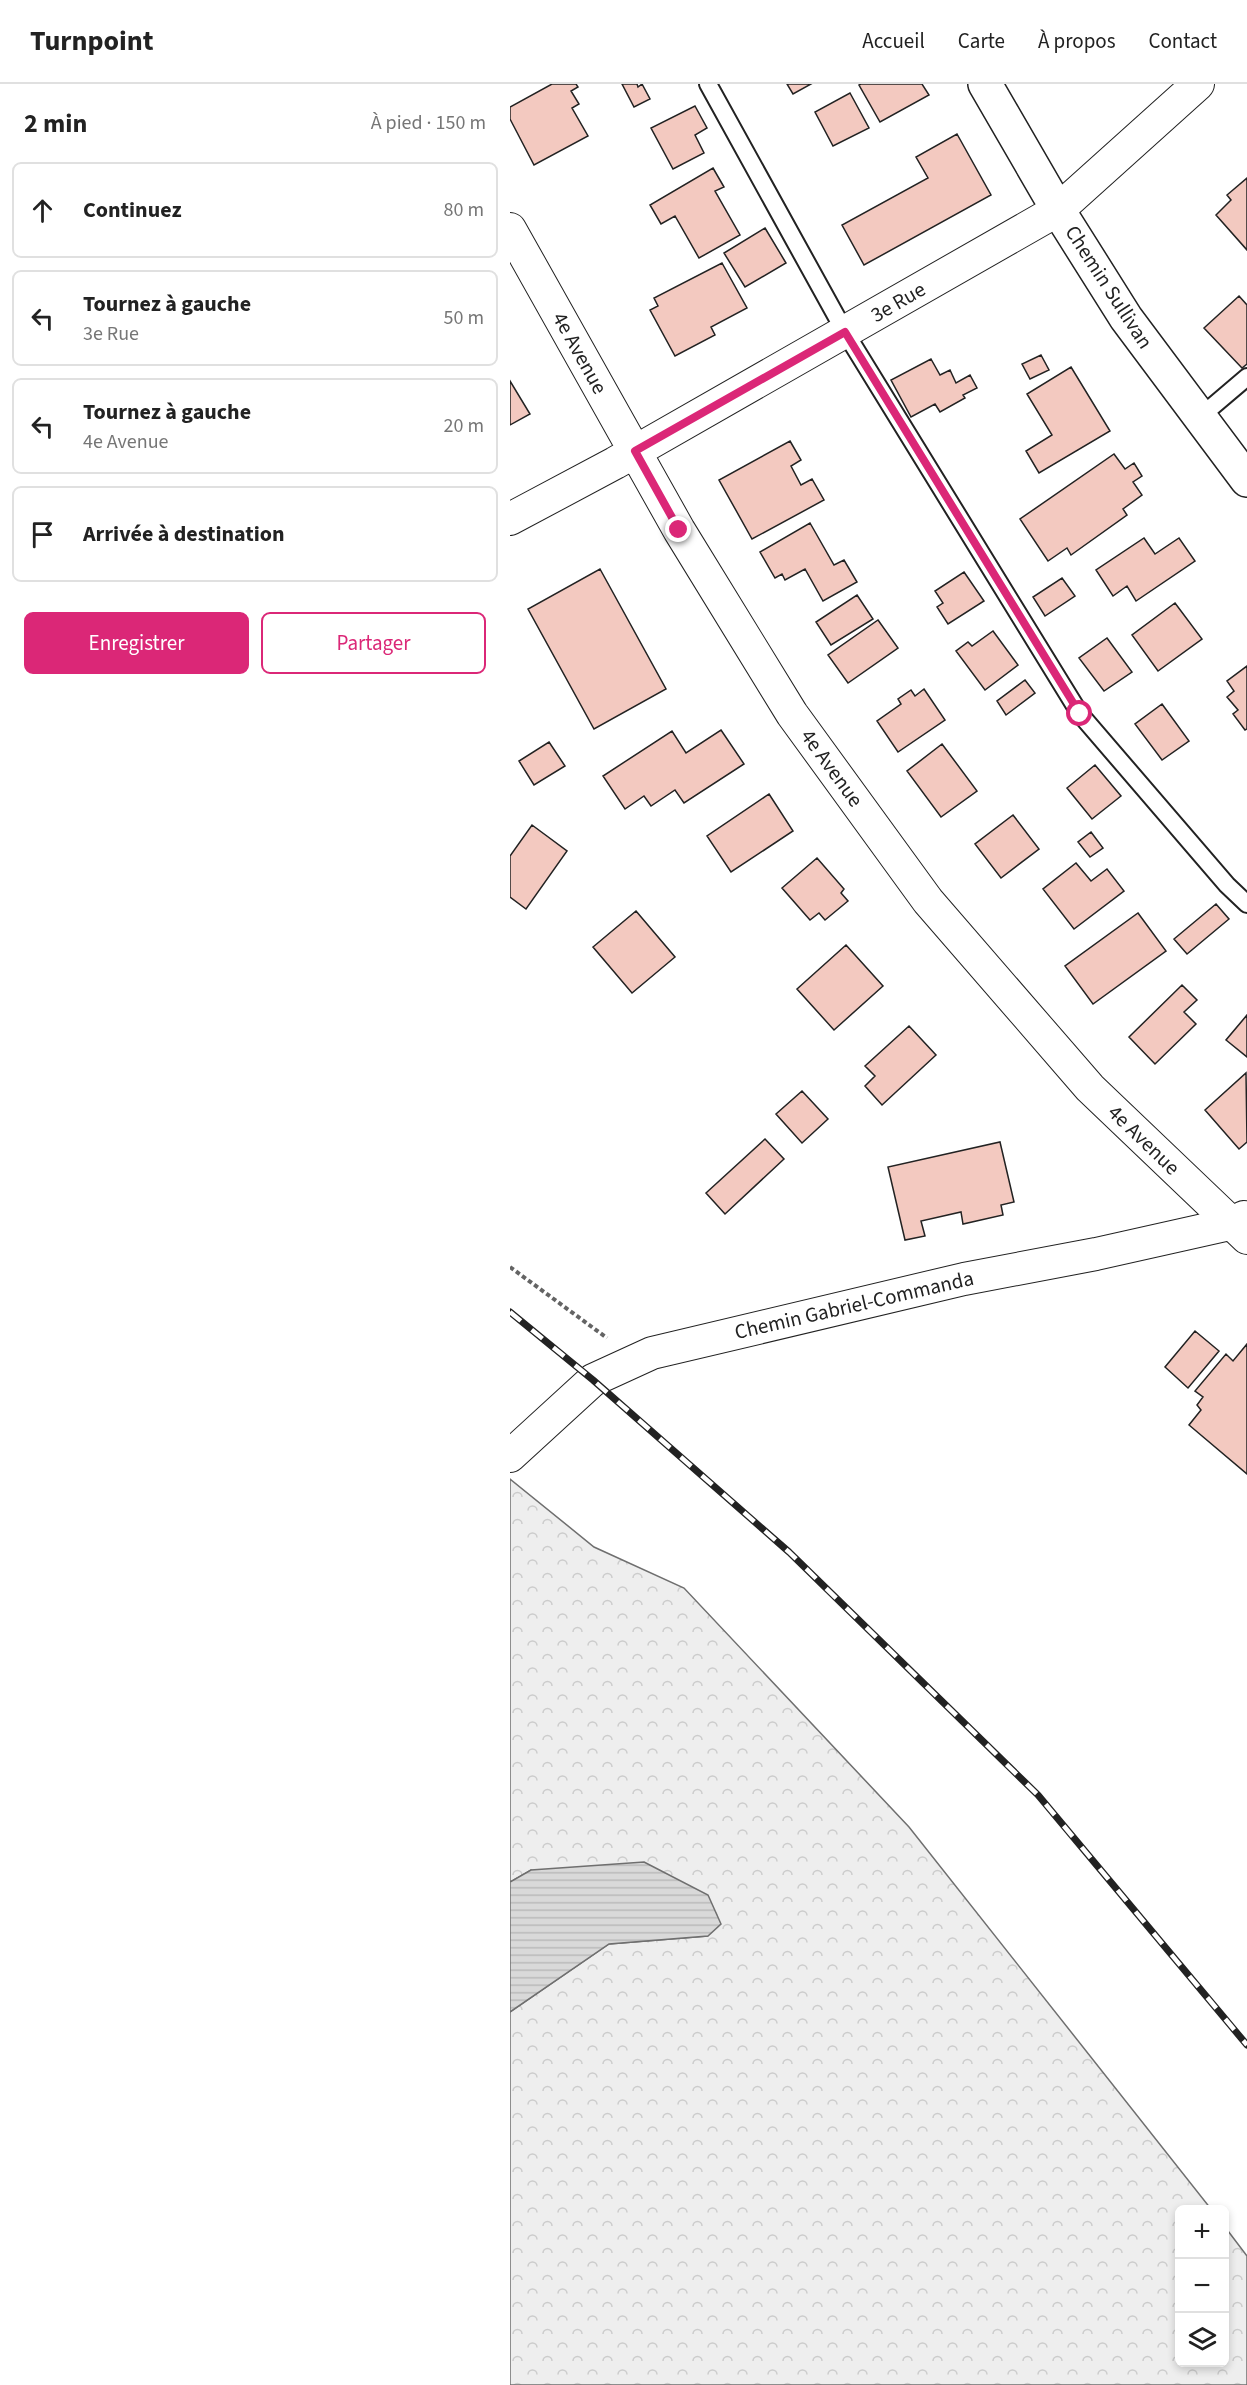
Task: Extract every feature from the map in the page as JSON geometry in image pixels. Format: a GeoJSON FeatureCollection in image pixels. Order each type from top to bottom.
{"type":"FeatureCollection","features":[{"type":"Feature","properties":{"kind":"street","name":"Chemin Sullivan"},"geometry":{"type":"LineString","coordinates":[[985,84],[1058,210],[1126,318],[1247,480]]}},
{"type":"Feature","properties":{"kind":"street","name":"3e Rue"},"geometry":{"type":"LineString","coordinates":[[510,519],[635,451],[1058,210],[1198,84]]}},
{"type":"Feature","properties":{"kind":"street","name":"4e Avenue"},"geometry":{"type":"LineString","coordinates":[[510,229],[679,530],[792,714],[928,901],[1090,1088],[1241,1226]]}},
{"type":"Feature","properties":{"kind":"street","name":"Chemin Gabriel-Commanda"},"geometry":{"type":"LineString","coordinates":[[510,1456],[593,1380],[652,1353],[964,1279],[1241,1226]]}},
{"type":"Feature","properties":{"kind":"lane"},"geometry":{"type":"LineString","coordinates":[[708,84],[845,332],[1080,714],[1227,885],[1247,904]]}},
{"type":"Feature","properties":{"kind":"lane"},"geometry":{"type":"LineString","coordinates":[[1200,417],[1247,377]]}},
{"type":"Feature","properties":{"kind":"path"},"geometry":{"type":"LineString","coordinates":[[510,1268],[636,1360]]}},
{"type":"Feature","properties":{"kind":"green space"},"geometry":{"type":"Polygon","coordinates":[[[510,1479],[594,1547],[684,1588],[909,1827],[1208,2205],[1175,2205],[1175,2367],[1229,2367],[1229,2232],[1247,2256],[1247,2385],[510,2385],[510,2012],[609,1944],[708,1936],[531,1870],[510,1882],[510,1479]]]}},
{"type":"Feature","properties":{"kind":"shaded area"},"geometry":{"type":"Polygon","coordinates":[[[644,1862],[708,1895],[721,1924],[708,1936],[609,1944],[510,2012],[510,1882],[531,1870],[644,1862]]]}},
{"type":"Feature","properties":{"kind":"building"},"geometry":{"type":"Polygon","coordinates":[[[552,84],[576,84],[578,87],[571,91],[579,104],[572,108],[588,136],[534,165],[510,119],[510,107],[552,84]]]}},
{"type":"Feature","properties":{"kind":"building"},"geometry":{"type":"Polygon","coordinates":[[[622,84],[637,84],[638,87],[642,84],[650,99],[634,107],[622,84]]]}},
{"type":"Feature","properties":{"kind":"building"},"geometry":{"type":"Polygon","coordinates":[[[787,84],[811,84],[793,94],[787,84]]]}},
{"type":"Feature","properties":{"kind":"building"},"geometry":{"type":"Polygon","coordinates":[[[922,84],[929,95],[880,122],[859,85],[922,84]]]}},
{"type":"Feature","properties":{"kind":"building"},"geometry":{"type":"Polygon","coordinates":[[[850,93],[869,128],[833,146],[815,112],[850,93]]]}},
{"type":"Feature","properties":{"kind":"building"},"geometry":{"type":"Polygon","coordinates":[[[695,106],[707,128],[695,135],[704,153],[673,169],[651,128],[695,106]]]}},
{"type":"Feature","properties":{"kind":"building"},"geometry":{"type":"Polygon","coordinates":[[[957,134],[991,195],[864,265],[842,225],[928,178],[916,157],[957,134]]]}},
{"type":"Feature","properties":{"kind":"building"},"geometry":{"type":"Polygon","coordinates":[[[713,168],[724,187],[715,191],[740,235],[699,258],[675,216],[661,224],[650,205],[713,168]]]}},
{"type":"Feature","properties":{"kind":"building"},"geometry":{"type":"Polygon","coordinates":[[[1247,178],[1247,250],[1216,215],[1231,200],[1227,195],[1247,178]]]}},
{"type":"Feature","properties":{"kind":"building"},"geometry":{"type":"Polygon","coordinates":[[[765,228],[786,263],[745,287],[724,253],[765,228]]]}},
{"type":"Feature","properties":{"kind":"building"},"geometry":{"type":"Polygon","coordinates":[[[722,263],[747,308],[711,327],[715,335],[675,356],[650,310],[658,306],[654,298],[722,263]]]}},
{"type":"Feature","properties":{"kind":"building"},"geometry":{"type":"Polygon","coordinates":[[[1239,296],[1247,305],[1247,364],[1242,368],[1204,328],[1239,296]]]}},
{"type":"Feature","properties":{"kind":"building"},"geometry":{"type":"Polygon","coordinates":[[[1041,355],[1049,370],[1030,379],[1022,364],[1041,355]]]}},
{"type":"Feature","properties":{"kind":"building"},"geometry":{"type":"Polygon","coordinates":[[[931,359],[940,375],[950,370],[956,383],[970,375],[977,388],[963,395],[965,398],[940,412],[935,404],[911,417],[891,380],[931,359]]]}},
{"type":"Feature","properties":{"kind":"building"},"geometry":{"type":"Polygon","coordinates":[[[1071,367],[1110,431],[1039,473],[1026,451],[1052,435],[1027,394],[1071,367]]]}},
{"type":"Feature","properties":{"kind":"building"},"geometry":{"type":"Polygon","coordinates":[[[510,381],[530,414],[510,425],[510,381]]]}},
{"type":"Feature","properties":{"kind":"building"},"geometry":{"type":"Polygon","coordinates":[[[790,441],[801,460],[791,466],[801,485],[812,479],[824,500],[752,539],[719,480],[790,441]]]}},
{"type":"Feature","properties":{"kind":"building"},"geometry":{"type":"Polygon","coordinates":[[[1114,454],[1125,469],[1134,463],[1142,476],[1133,482],[1142,495],[1123,509],[1127,515],[1071,555],[1067,548],[1048,561],[1020,519],[1114,454]]]}},
{"type":"Feature","properties":{"kind":"building"},"geometry":{"type":"Polygon","coordinates":[[[810,523],[834,565],[844,560],[857,582],[823,601],[805,569],[785,580],[782,574],[775,578],[760,552],[810,523]]]}},
{"type":"Feature","properties":{"kind":"building"},"geometry":{"type":"Polygon","coordinates":[[[1144,538],[1155,554],[1179,538],[1195,561],[1136,601],[1127,586],[1113,596],[1096,570],[1144,538]]]}},
{"type":"Feature","properties":{"kind":"building"},"geometry":{"type":"Polygon","coordinates":[[[600,569],[666,689],[594,729],[528,609],[600,569]]]}},
{"type":"Feature","properties":{"kind":"building"},"geometry":{"type":"Polygon","coordinates":[[[964,572],[984,601],[948,624],[937,607],[943,603],[935,591],[964,572]]]}},
{"type":"Feature","properties":{"kind":"building"},"geometry":{"type":"Polygon","coordinates":[[[1062,578],[1075,596],[1045,616],[1033,597],[1062,578]]]}},
{"type":"Feature","properties":{"kind":"building"},"geometry":{"type":"Polygon","coordinates":[[[857,595],[873,619],[831,645],[816,622],[857,595]]]}},
{"type":"Feature","properties":{"kind":"building"},"geometry":{"type":"Polygon","coordinates":[[[1175,603],[1202,639],[1158,671],[1132,635],[1175,603]]]}},
{"type":"Feature","properties":{"kind":"building"},"geometry":{"type":"Polygon","coordinates":[[[878,620],[898,648],[848,683],[828,655],[878,620]]]}},
{"type":"Feature","properties":{"kind":"building"},"geometry":{"type":"Polygon","coordinates":[[[993,631],[1018,665],[985,690],[956,651],[968,642],[972,646],[993,631]]]}},
{"type":"Feature","properties":{"kind":"building"},"geometry":{"type":"Polygon","coordinates":[[[1107,638],[1132,672],[1104,691],[1079,658],[1107,638]]]}},
{"type":"Feature","properties":{"kind":"building"},"geometry":{"type":"Polygon","coordinates":[[[1247,666],[1247,729],[1245,730],[1233,714],[1238,710],[1227,697],[1234,691],[1227,681],[1247,666]]]}},
{"type":"Feature","properties":{"kind":"building"},"geometry":{"type":"Polygon","coordinates":[[[1025,680],[1035,693],[1006,715],[997,701],[1025,680]]]}},
{"type":"Feature","properties":{"kind":"building"},"geometry":{"type":"Polygon","coordinates":[[[924,689],[945,720],[898,752],[877,721],[901,704],[898,699],[911,690],[915,696],[924,689]]]}},
{"type":"Feature","properties":{"kind":"building"},"geometry":{"type":"Polygon","coordinates":[[[1162,704],[1189,741],[1162,760],[1135,724],[1162,704]]]}},
{"type":"Feature","properties":{"kind":"building"},"geometry":{"type":"Polygon","coordinates":[[[721,730],[744,764],[684,803],[675,790],[651,806],[644,796],[625,809],[603,776],[672,731],[686,753],[721,730]]]}},
{"type":"Feature","properties":{"kind":"building"},"geometry":{"type":"Polygon","coordinates":[[[549,742],[565,766],[534,785],[519,761],[549,742]]]}},
{"type":"Feature","properties":{"kind":"building"},"geometry":{"type":"Polygon","coordinates":[[[942,744],[977,791],[941,817],[907,771],[942,744]]]}},
{"type":"Feature","properties":{"kind":"building"},"geometry":{"type":"Polygon","coordinates":[[[1095,765],[1121,796],[1092,819],[1067,788],[1095,765]]]}},
{"type":"Feature","properties":{"kind":"building"},"geometry":{"type":"Polygon","coordinates":[[[769,794],[793,831],[731,872],[707,836],[769,794]]]}},
{"type":"Feature","properties":{"kind":"building"},"geometry":{"type":"Polygon","coordinates":[[[1013,815],[1039,849],[1001,878],[975,844],[1013,815]]]}},
{"type":"Feature","properties":{"kind":"building"},"geometry":{"type":"Polygon","coordinates":[[[532,825],[567,851],[526,909],[510,897],[510,856],[532,825]]]}},
{"type":"Feature","properties":{"kind":"building"},"geometry":{"type":"Polygon","coordinates":[[[1091,832],[1103,848],[1090,857],[1078,842],[1091,832]]]}},
{"type":"Feature","properties":{"kind":"building"},"geometry":{"type":"Polygon","coordinates":[[[817,858],[844,889],[841,893],[848,901],[825,920],[819,913],[810,920],[782,888],[817,858]]]}},
{"type":"Feature","properties":{"kind":"building"},"geometry":{"type":"Polygon","coordinates":[[[1076,863],[1091,881],[1107,869],[1124,891],[1074,929],[1043,889],[1076,863]]]}},
{"type":"Feature","properties":{"kind":"building"},"geometry":{"type":"Polygon","coordinates":[[[1216,904],[1229,919],[1187,954],[1174,939],[1216,904]]]}},
{"type":"Feature","properties":{"kind":"building"},"geometry":{"type":"Polygon","coordinates":[[[636,911],[675,957],[632,993],[593,947],[636,911]]]}},
{"type":"Feature","properties":{"kind":"building"},"geometry":{"type":"Polygon","coordinates":[[[1138,913],[1166,951],[1093,1004],[1065,966],[1138,913]]]}},
{"type":"Feature","properties":{"kind":"building"},"geometry":{"type":"Polygon","coordinates":[[[846,945],[883,986],[834,1030],[797,989],[846,945]]]}},
{"type":"Feature","properties":{"kind":"building"},"geometry":{"type":"Polygon","coordinates":[[[1182,985],[1197,1000],[1184,1012],[1196,1024],[1155,1064],[1129,1037],[1182,985]]]}},
{"type":"Feature","properties":{"kind":"building"},"geometry":{"type":"Polygon","coordinates":[[[1247,1015],[1247,1057],[1226,1040],[1247,1015]]]}},
{"type":"Feature","properties":{"kind":"building"},"geometry":{"type":"Polygon","coordinates":[[[909,1026],[936,1055],[882,1105],[865,1086],[875,1076],[865,1066],[909,1026]]]}},
{"type":"Feature","properties":{"kind":"building"},"geometry":{"type":"Polygon","coordinates":[[[1246,1073],[1247,1142],[1239,1149],[1205,1110],[1246,1073]]]}},
{"type":"Feature","properties":{"kind":"building"},"geometry":{"type":"Polygon","coordinates":[[[802,1091],[828,1119],[802,1143],[776,1114],[802,1091]]]}},
{"type":"Feature","properties":{"kind":"building"},"geometry":{"type":"Polygon","coordinates":[[[765,1139],[784,1159],[725,1214],[706,1193],[765,1139]]]}},
{"type":"Feature","properties":{"kind":"building"},"geometry":{"type":"Polygon","coordinates":[[[1000,1142],[1014,1202],[1001,1205],[1003,1215],[963,1224],[961,1212],[921,1221],[925,1236],[905,1240],[888,1167],[1000,1142]]]}},
{"type":"Feature","properties":{"kind":"building"},"geometry":{"type":"Polygon","coordinates":[[[1195,1331],[1219,1351],[1188,1388],[1165,1367],[1195,1331]]]}},
{"type":"Feature","properties":{"kind":"building"},"geometry":{"type":"Polygon","coordinates":[[[1247,1344],[1247,1474],[1189,1425],[1201,1410],[1197,1405],[1203,1397],[1195,1391],[1226,1354],[1233,1361],[1247,1344]]]}},
{"type":"Feature","properties":{"kind":"railway"},"geometry":{"type":"LineString","coordinates":[[510,1312],[593,1380],[789,1552],[1038,1795],[1247,2045]]}},
{"type":"Feature","properties":{"kind":"route"},"geometry":{"type":"LineString","coordinates":[[679,530],[635,451],[845,332],[1080,714]]}}]}
